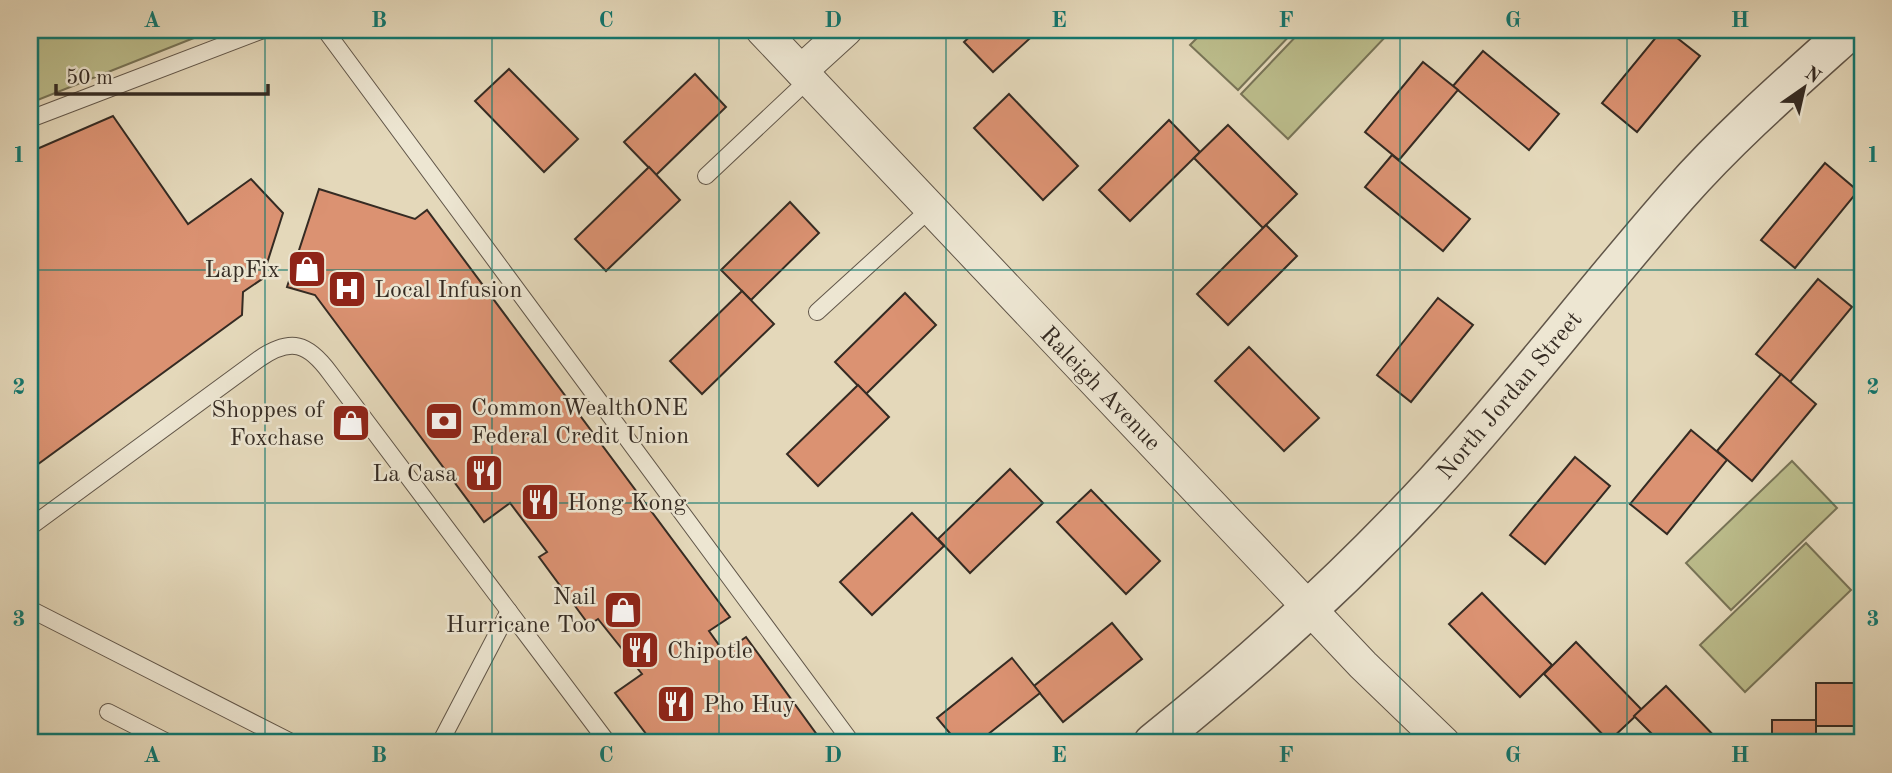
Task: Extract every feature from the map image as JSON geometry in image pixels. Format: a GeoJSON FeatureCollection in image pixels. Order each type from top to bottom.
{"type":"FeatureCollection","features":[{"type":"Feature","properties":{"kind":"street","name":"Raleigh Avenue"},"geometry":{"type":"LineString","coordinates":[[762,30],[1311,609],[1444,743]]}},
{"type":"Feature","properties":{"kind":"street"},"geometry":{"type":"LineString","coordinates":[[805,75],[846,30]]}},
{"type":"Feature","properties":{"kind":"street","name":"North Jordan Street"},"geometry":{"type":"LineString","coordinates":[[1153,743],[1240,673],[1311,609],[1437,480],[1699,172],[1800,73],[1850,30]]}},
{"type":"Feature","properties":{"kind":"lane"},"geometry":{"type":"LineString","coordinates":[[30,119],[263,30]]}},
{"type":"Feature","properties":{"kind":"lane"},"geometry":{"type":"LineString","coordinates":[[324,30],[852,743]]}},
{"type":"Feature","properties":{"kind":"lane"},"geometry":{"type":"LineString","coordinates":[[706,176],[805,75]]}},
{"type":"Feature","properties":{"kind":"lane"},"geometry":{"type":"LineString","coordinates":[[817,312],[930,209]]}},
{"type":"Feature","properties":{"kind":"lane"},"geometry":{"type":"LineString","coordinates":[[30,527],[259,359],[288,345],[301,346],[320,359],[608,743]]}},
{"type":"Feature","properties":{"kind":"lane"},"geometry":{"type":"LineString","coordinates":[[30,609],[293,743]]}},
{"type":"Feature","properties":{"kind":"lane"},"geometry":{"type":"LineString","coordinates":[[440,743],[509,611]]}},
{"type":"Feature","properties":{"kind":"lane"},"geometry":{"type":"LineString","coordinates":[[108,712],[169,743]]}},
{"type":"Feature","properties":{"kind":"green space"},"geometry":{"type":"Polygon","coordinates":[[[30,30],[214,30],[30,103],[30,30]]]}},
{"type":"Feature","properties":{"kind":"green space"},"geometry":{"type":"Polygon","coordinates":[[[1205,30],[1295,30],[1238,90],[1190,45],[1205,30]]]}},
{"type":"Feature","properties":{"kind":"green space"},"geometry":{"type":"Polygon","coordinates":[[[1302,30],[1390,32],[1288,139],[1241,94],[1302,30]]]}},
{"type":"Feature","properties":{"kind":"green space"},"geometry":{"type":"Polygon","coordinates":[[[1792,461],[1837,508],[1731,610],[1686,563],[1792,461]]]}},
{"type":"Feature","properties":{"kind":"green space"},"geometry":{"type":"Polygon","coordinates":[[[1806,543],[1851,590],[1745,692],[1700,645],[1806,543]]]}},
{"type":"Feature","properties":{"kind":"building"},"geometry":{"type":"Polygon","coordinates":[[[977,30],[1039,30],[993,72],[964,42],[977,30]]]}},
{"type":"Feature","properties":{"kind":"building"},"geometry":{"type":"Polygon","coordinates":[[[1662,30],[1667,30],[1700,56],[1637,132],[1602,103],[1662,30]]]}},
{"type":"Feature","properties":{"kind":"building"},"geometry":{"type":"Polygon","coordinates":[[[1483,51],[1559,114],[1529,150],[1453,86],[1483,51]]]}},
{"type":"Feature","properties":{"kind":"building"},"geometry":{"type":"Polygon","coordinates":[[[1423,62],[1458,90],[1399,160],[1365,132],[1423,62]]]}},
{"type":"Feature","properties":{"kind":"building"},"geometry":{"type":"Polygon","coordinates":[[[509,69],[578,139],[544,172],[475,101],[509,69]]]}},
{"type":"Feature","properties":{"kind":"building"},"geometry":{"type":"Polygon","coordinates":[[[695,74],[726,107],[656,175],[624,142],[695,74]]]}},
{"type":"Feature","properties":{"kind":"building"},"geometry":{"type":"Polygon","coordinates":[[[1009,94],[1078,166],[1043,200],[974,128],[1009,94]]]}},
{"type":"Feature","properties":{"kind":"building"},"geometry":{"type":"Polygon","coordinates":[[[113,116],[188,224],[251,179],[283,213],[262,279],[243,292],[242,315],[30,470],[30,152],[113,116]]]}},
{"type":"Feature","properties":{"kind":"building"},"geometry":{"type":"Polygon","coordinates":[[[1169,120],[1200,152],[1130,221],[1099,190],[1169,120]]]}},
{"type":"Feature","properties":{"kind":"building"},"geometry":{"type":"Polygon","coordinates":[[[1228,125],[1297,194],[1263,228],[1194,158],[1228,125]]]}},
{"type":"Feature","properties":{"kind":"building"},"geometry":{"type":"Polygon","coordinates":[[[1392,155],[1470,219],[1443,251],[1365,187],[1392,155]]]}},
{"type":"Feature","properties":{"kind":"building"},"geometry":{"type":"Polygon","coordinates":[[[1825,163],[1858,191],[1795,268],[1761,240],[1825,163]]]}},
{"type":"Feature","properties":{"kind":"building"},"geometry":{"type":"Polygon","coordinates":[[[649,167],[680,200],[606,271],[575,239],[649,167]]]}},
{"type":"Feature","properties":{"kind":"building"},"geometry":{"type":"Polygon","coordinates":[[[319,189],[415,219],[427,210],[730,617],[709,631],[724,652],[746,637],[823,743],[653,743],[615,693],[642,674],[598,619],[589,625],[539,557],[547,552],[510,503],[484,522],[315,295],[287,287],[319,189]]]}},
{"type":"Feature","properties":{"kind":"building"},"geometry":{"type":"Polygon","coordinates":[[[790,202],[819,233],[751,300],[721,270],[790,202]]]}},
{"type":"Feature","properties":{"kind":"building"},"geometry":{"type":"Polygon","coordinates":[[[1266,225],[1297,256],[1228,325],[1197,294],[1266,225]]]}},
{"type":"Feature","properties":{"kind":"building"},"geometry":{"type":"Polygon","coordinates":[[[1818,279],[1852,307],[1790,382],[1756,354],[1818,279]]]}},
{"type":"Feature","properties":{"kind":"building"},"geometry":{"type":"Polygon","coordinates":[[[742,291],[774,324],[702,394],[670,361],[742,291]]]}},
{"type":"Feature","properties":{"kind":"building"},"geometry":{"type":"Polygon","coordinates":[[[905,293],[936,325],[866,394],[835,362],[905,293]]]}},
{"type":"Feature","properties":{"kind":"building"},"geometry":{"type":"Polygon","coordinates":[[[1438,298],[1473,325],[1411,402],[1377,375],[1438,298]]]}},
{"type":"Feature","properties":{"kind":"building"},"geometry":{"type":"Polygon","coordinates":[[[1249,347],[1319,418],[1284,451],[1215,381],[1249,347]]]}},
{"type":"Feature","properties":{"kind":"building"},"geometry":{"type":"Polygon","coordinates":[[[1781,374],[1816,404],[1752,481],[1717,451],[1781,374]]]}},
{"type":"Feature","properties":{"kind":"building"},"geometry":{"type":"Polygon","coordinates":[[[858,385],[889,417],[818,486],[787,454],[858,385]]]}},
{"type":"Feature","properties":{"kind":"building"},"geometry":{"type":"Polygon","coordinates":[[[1691,430],[1727,460],[1667,534],[1630,504],[1691,430]]]}},
{"type":"Feature","properties":{"kind":"building"},"geometry":{"type":"Polygon","coordinates":[[[1575,457],[1610,486],[1545,564],[1510,535],[1575,457]]]}},
{"type":"Feature","properties":{"kind":"building"},"geometry":{"type":"Polygon","coordinates":[[[1010,469],[1043,503],[970,573],[938,539],[1010,469]]]}},
{"type":"Feature","properties":{"kind":"building"},"geometry":{"type":"Polygon","coordinates":[[[1091,490],[1160,561],[1126,594],[1057,522],[1091,490]]]}},
{"type":"Feature","properties":{"kind":"building"},"geometry":{"type":"Polygon","coordinates":[[[912,513],[944,546],[872,615],[840,582],[912,513]]]}},
{"type":"Feature","properties":{"kind":"building"},"geometry":{"type":"Polygon","coordinates":[[[1482,593],[1552,665],[1520,697],[1449,624],[1482,593]]]}},
{"type":"Feature","properties":{"kind":"building"},"geometry":{"type":"Polygon","coordinates":[[[1112,623],[1142,659],[1063,722],[1034,686],[1112,623]]]}},
{"type":"Feature","properties":{"kind":"building"},"geometry":{"type":"Polygon","coordinates":[[[1576,642],[1642,710],[1609,741],[1544,674],[1576,642]]]}},
{"type":"Feature","properties":{"kind":"building"},"geometry":{"type":"Polygon","coordinates":[[[1012,658],[1040,693],[977,743],[958,743],[937,718],[1012,658]]]}},
{"type":"Feature","properties":{"kind":"building"},"geometry":{"type":"Polygon","coordinates":[[[1816,683],[1862,683],[1862,726],[1816,726],[1816,683]]]}},
{"type":"Feature","properties":{"kind":"building"},"geometry":{"type":"Polygon","coordinates":[[[1666,686],[1721,743],[1661,743],[1634,716],[1666,686]]]}},
{"type":"Feature","properties":{"kind":"building"},"geometry":{"type":"Polygon","coordinates":[[[1772,720],[1816,720],[1816,743],[1772,743],[1772,720]]]}},
{"type":"Feature","properties":{"kind":"place","name":"LapFix"},"geometry":{"type":"Point","coordinates":[307,269]}},
{"type":"Feature","properties":{"kind":"place","name":"Local Infusion"},"geometry":{"type":"Point","coordinates":[347,289]}},
{"type":"Feature","properties":{"kind":"place","name":"CommonWealthONE Federal Credit Union"},"geometry":{"type":"Point","coordinates":[444,421]}},
{"type":"Feature","properties":{"kind":"place","name":"Shoppes of Foxchase"},"geometry":{"type":"Point","coordinates":[351,423]}},
{"type":"Feature","properties":{"kind":"place","name":"La Casa"},"geometry":{"type":"Point","coordinates":[484,473]}},
{"type":"Feature","properties":{"kind":"place","name":"Hong Kong"},"geometry":{"type":"Point","coordinates":[540,502]}},
{"type":"Feature","properties":{"kind":"place","name":"Nail Hurricane Too"},"geometry":{"type":"Point","coordinates":[623,610]}},
{"type":"Feature","properties":{"kind":"place","name":"Chipotle"},"geometry":{"type":"Point","coordinates":[640,650]}},
{"type":"Feature","properties":{"kind":"place","name":"Pho Huy"},"geometry":{"type":"Point","coordinates":[676,704]}}]}
